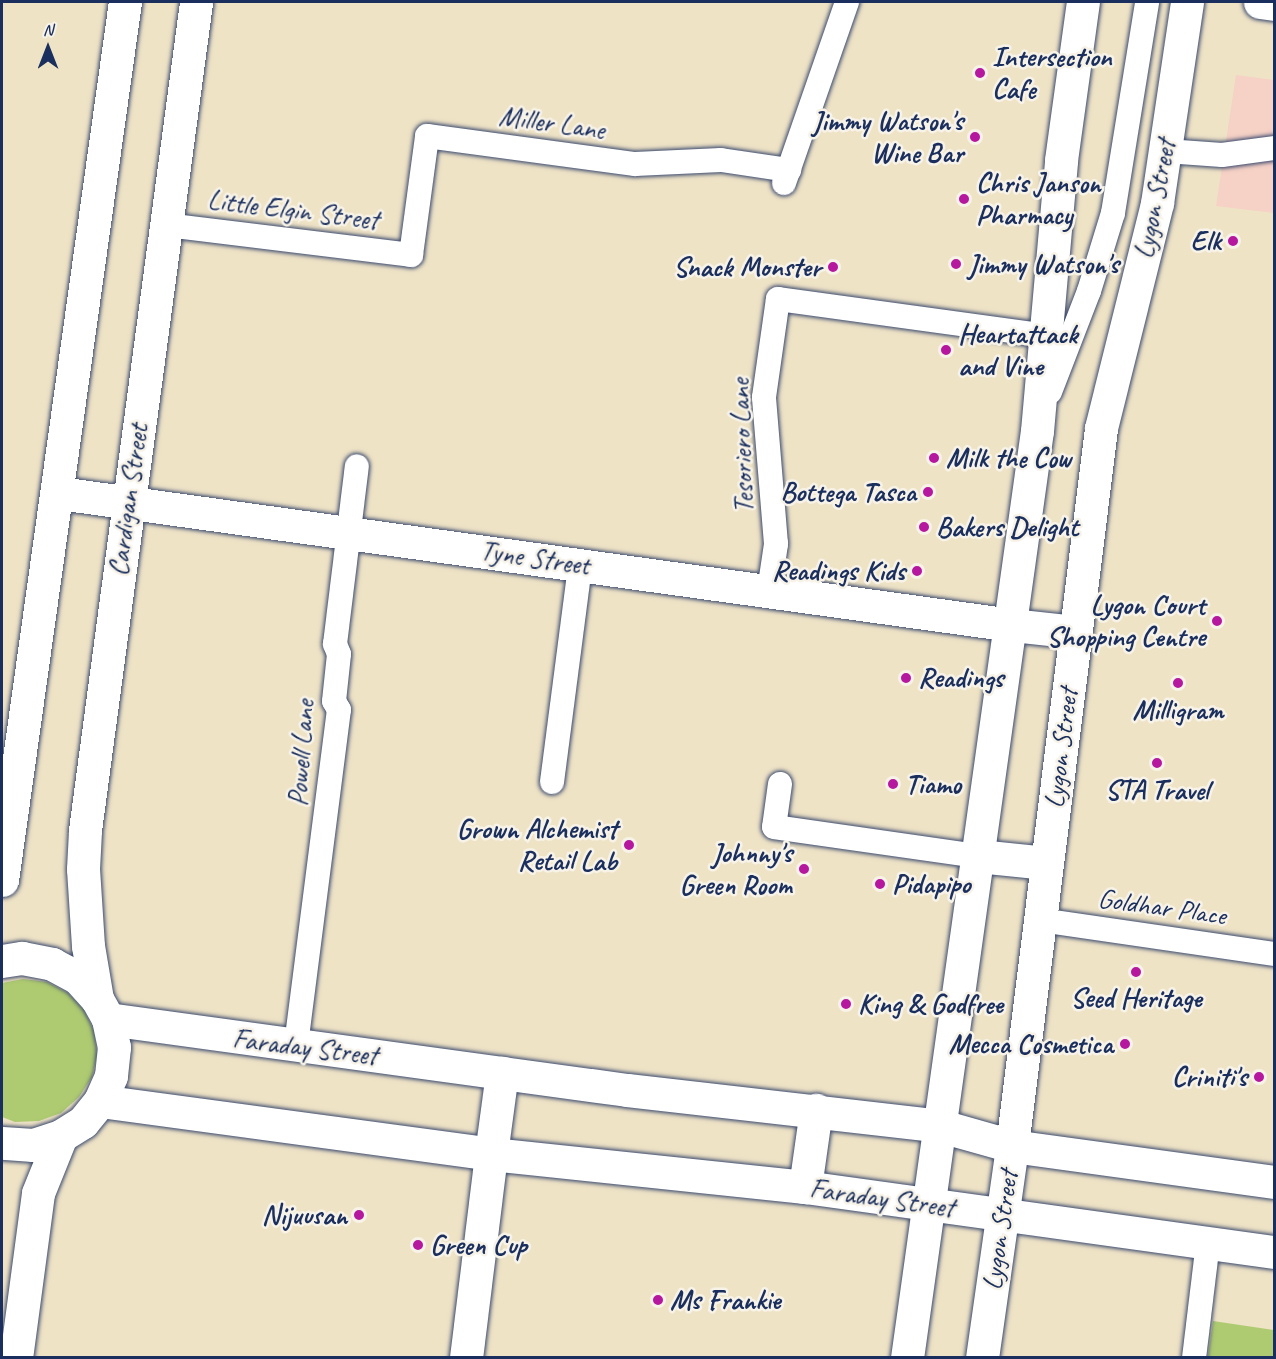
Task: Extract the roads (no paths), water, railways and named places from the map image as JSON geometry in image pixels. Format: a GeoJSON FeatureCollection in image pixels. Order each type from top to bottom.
{"type":"FeatureCollection","features":[{"type":"Feature","properties":{"kind":"street"},"geometry":{"type":"LineString","coordinates":[[2,880],[59,493],[125,2]]}},
{"type":"Feature","properties":{"kind":"street","name":"Cardigan Street"},"geometry":{"type":"LineString","coordinates":[[2,1143],[33,1145],[61,1136],[83,1122],[100,1101],[111,1076],[114,1047],[87,936],[85,830],[127,502],[196,2]]}},
{"type":"Feature","properties":{"kind":"street"},"geometry":{"type":"LineString","coordinates":[[907,1358],[1038,431],[1061,160],[1083,2]]}},
{"type":"Feature","properties":{"kind":"street","name":"Lygon Street"},"geometry":{"type":"LineString","coordinates":[[982,1358],[1012,1146],[1075,632],[1109,387],[1147,252],[1166,151],[1187,2]]}},
{"type":"Feature","properties":{"kind":"street"},"geometry":{"type":"LineString","coordinates":[[1260,2],[1275,4]]}},
{"type":"Feature","properties":{"kind":"street","name":"Tyne Street"},"geometry":{"type":"LineString","coordinates":[[59,493],[1075,632]]}},
{"type":"Feature","properties":{"kind":"street"},"geometry":{"type":"LineString","coordinates":[[978,856],[1047,863]]}},
{"type":"Feature","properties":{"kind":"street"},"geometry":{"type":"LineString","coordinates":[[2,961],[22,958],[52,964],[78,978],[103,1009]]}},
{"type":"Feature","properties":{"kind":"street","name":"Faraday Street"},"geometry":{"type":"LineString","coordinates":[[103,1009],[296,1045],[502,1073],[941,1126],[1012,1146],[1275,1182]]}},
{"type":"Feature","properties":{"kind":"street"},"geometry":{"type":"LineString","coordinates":[[466,1358],[502,1073]]}},
{"type":"Feature","properties":{"kind":"street","name":"Faraday Street"},"geometry":{"type":"LineString","coordinates":[[100,1101],[491,1154],[805,1187],[1208,1242],[1273,1243]]}},
{"type":"Feature","properties":{"kind":"street"},"geometry":{"type":"LineString","coordinates":[[805,1187],[816,1110]]}},
{"type":"Feature","properties":{"kind":"street"},"geometry":{"type":"LineString","coordinates":[[16,1358],[38,1193],[61,1136]]}},
{"type":"Feature","properties":{"kind":"lane","name":"Miller Lane"},"geometry":{"type":"LineString","coordinates":[[411,255],[427,136],[635,164],[720,160],[786,176],[847,2]]}},
{"type":"Feature","properties":{"kind":"lane"},"geometry":{"type":"LineString","coordinates":[[1038,431],[1062,354],[1096,272],[1113,213],[1147,2]]}},
{"type":"Feature","properties":{"kind":"lane"},"geometry":{"type":"LineString","coordinates":[[1166,151],[1222,154],[1275,148]]}},
{"type":"Feature","properties":{"kind":"lane","name":"Little Elgin Street"},"geometry":{"type":"LineString","coordinates":[[167,225],[411,255]]}},
{"type":"Feature","properties":{"kind":"lane","name":"Tesoriero Lane"},"geometry":{"type":"LineString","coordinates":[[769,591],[776,544],[764,397],[778,299],[1047,336]]}},
{"type":"Feature","properties":{"kind":"lane","name":"Powell Lane"},"geometry":{"type":"LineString","coordinates":[[296,1045],[339,710],[334,701],[339,654],[335,644],[357,466]]}},
{"type":"Feature","properties":{"kind":"lane"},"geometry":{"type":"LineString","coordinates":[[552,782],[580,565]]}},
{"type":"Feature","properties":{"kind":"lane"},"geometry":{"type":"LineString","coordinates":[[780,784],[774,826],[978,856]]}},
{"type":"Feature","properties":{"kind":"lane","name":"Goldhar Place"},"geometry":{"type":"LineString","coordinates":[[1041,920],[1275,954]]}},
{"type":"Feature","properties":{"kind":"lane"},"geometry":{"type":"LineString","coordinates":[[1194,1358],[1208,1242]]}},
{"type":"Feature","properties":{"kind":"place","name":"Intersection Cafe"},"geometry":{"type":"Point","coordinates":[980,73]}},
{"type":"Feature","properties":{"kind":"place","name":"Jimmy Watson's Wine Bar"},"geometry":{"type":"Point","coordinates":[975,137]}},
{"type":"Feature","properties":{"kind":"place","name":"Chris Janson Pharmacy"},"geometry":{"type":"Point","coordinates":[964,199]}},
{"type":"Feature","properties":{"kind":"place","name":"Elk"},"geometry":{"type":"Point","coordinates":[1233,241]}},
{"type":"Feature","properties":{"kind":"place","name":"Jimmy Watson's"},"geometry":{"type":"Point","coordinates":[956,264]}},
{"type":"Feature","properties":{"kind":"place","name":"Snack Monster"},"geometry":{"type":"Point","coordinates":[833,267]}},
{"type":"Feature","properties":{"kind":"place","name":"Heartattack and Vine"},"geometry":{"type":"Point","coordinates":[946,350]}},
{"type":"Feature","properties":{"kind":"place","name":"Milk the Cow"},"geometry":{"type":"Point","coordinates":[934,458]}},
{"type":"Feature","properties":{"kind":"place","name":"Bottega Tasca"},"geometry":{"type":"Point","coordinates":[928,492]}},
{"type":"Feature","properties":{"kind":"place","name":"Bakers Delight"},"geometry":{"type":"Point","coordinates":[924,527]}},
{"type":"Feature","properties":{"kind":"place","name":"Readings Kids"},"geometry":{"type":"Point","coordinates":[917,571]}},
{"type":"Feature","properties":{"kind":"place","name":"Lygon Court Shopping Centre"},"geometry":{"type":"Point","coordinates":[1217,621]}},
{"type":"Feature","properties":{"kind":"place","name":"Readings"},"geometry":{"type":"Point","coordinates":[906,678]}},
{"type":"Feature","properties":{"kind":"place","name":"Milligram"},"geometry":{"type":"Point","coordinates":[1178,683]}},
{"type":"Feature","properties":{"kind":"place","name":"STA Travel"},"geometry":{"type":"Point","coordinates":[1157,763]}},
{"type":"Feature","properties":{"kind":"place","name":"Tiamo"},"geometry":{"type":"Point","coordinates":[893,784]}},
{"type":"Feature","properties":{"kind":"place","name":"Grown Alchemist Retail Lab"},"geometry":{"type":"Point","coordinates":[629,845]}},
{"type":"Feature","properties":{"kind":"place","name":"Johnny's Green Room"},"geometry":{"type":"Point","coordinates":[804,869]}},
{"type":"Feature","properties":{"kind":"place","name":"Pidapipo"},"geometry":{"type":"Point","coordinates":[880,884]}},
{"type":"Feature","properties":{"kind":"place","name":"Seed Heritage"},"geometry":{"type":"Point","coordinates":[1136,972]}},
{"type":"Feature","properties":{"kind":"place","name":"King & Godfree"},"geometry":{"type":"Point","coordinates":[846,1004]}},
{"type":"Feature","properties":{"kind":"place","name":"Mecca Cosmetica"},"geometry":{"type":"Point","coordinates":[1125,1044]}},
{"type":"Feature","properties":{"kind":"place","name":"Criniti's"},"geometry":{"type":"Point","coordinates":[1259,1077]}},
{"type":"Feature","properties":{"kind":"place","name":"Nijuusan"},"geometry":{"type":"Point","coordinates":[359,1215]}},
{"type":"Feature","properties":{"kind":"place","name":"Green Cup"},"geometry":{"type":"Point","coordinates":[418,1245]}},
{"type":"Feature","properties":{"kind":"place","name":"Ms Frankie"},"geometry":{"type":"Point","coordinates":[658,1300]}}]}
